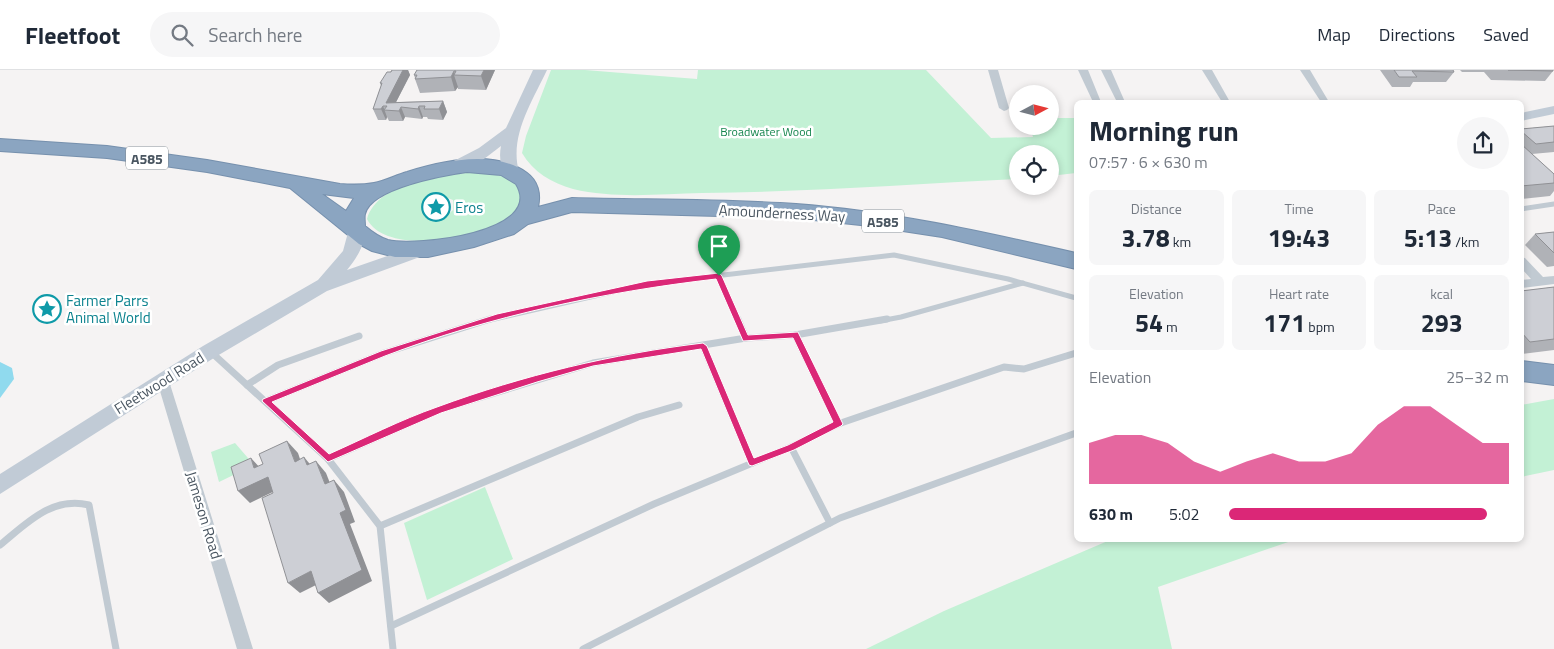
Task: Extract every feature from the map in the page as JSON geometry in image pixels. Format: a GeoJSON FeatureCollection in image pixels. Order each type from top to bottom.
{"type":"FeatureCollection","features":[{"type":"Feature","properties":{"kind":"highway","name":"A585"},"geometry":{"type":"LineString","coordinates":[[0,145],[72,149],[136,156],[244,172],[292,184],[348,192],[379,189]]}},
{"type":"Feature","properties":{"kind":"highway","name":"A585"},"geometry":{"type":"LineString","coordinates":[[356,228],[355,213],[364,201],[379,189],[399,180],[453,168],[480,166],[518,176]]}},
{"type":"Feature","properties":{"kind":"highway","name":"Amounderness Way"},"geometry":{"type":"LineString","coordinates":[[518,176],[572,205]]}},
{"type":"Feature","properties":{"kind":"highway"},"geometry":{"type":"LineString","coordinates":[[518,176],[529,192],[529,198],[522,218]]}},
{"type":"Feature","properties":{"kind":"highway","name":"A585"},"geometry":{"type":"LineString","coordinates":[[292,184],[319,199],[356,228],[363,236],[378,245],[422,250],[452,246],[491,235],[522,218]]}},
{"type":"Feature","properties":{"kind":"highway","name":"Amounderness Way"},"geometry":{"type":"LineString","coordinates":[[522,218],[572,205],[758,210],[829,214],[942,230],[1072,258]]}},
{"type":"Feature","properties":{"kind":"highway"},"geometry":{"type":"LineString","coordinates":[[1524,371],[1554,375]]}},
{"type":"Feature","properties":{"kind":"main road"},"geometry":{"type":"LineString","coordinates":[[518,176],[507,156],[512,130],[540,70]]}},
{"type":"Feature","properties":{"kind":"main road"},"geometry":{"type":"LineString","coordinates":[[453,168],[489,150],[512,130]]}},
{"type":"Feature","properties":{"kind":"main road","name":"Fleetwood Road"},"geometry":{"type":"LineString","coordinates":[[321,286],[349,256],[355,242],[356,228]]}},
{"type":"Feature","properties":{"kind":"main road","name":"Fleetwood Road"},"geometry":{"type":"LineString","coordinates":[[0,484],[210,351],[321,286],[422,250]]}},
{"type":"Feature","properties":{"kind":"street"},"geometry":{"type":"LineString","coordinates":[[993,70],[1004,108]]}},
{"type":"Feature","properties":{"kind":"street"},"geometry":{"type":"LineString","coordinates":[[1082,70],[1096,100]]}},
{"type":"Feature","properties":{"kind":"street"},"geometry":{"type":"LineString","coordinates":[[1106,70],[1120,100]]}},
{"type":"Feature","properties":{"kind":"street"},"geometry":{"type":"LineString","coordinates":[[1207,70],[1225,100]]}},
{"type":"Feature","properties":{"kind":"street"},"geometry":{"type":"LineString","coordinates":[[1305,70],[1324,100]]}},
{"type":"Feature","properties":{"kind":"street"},"geometry":{"type":"LineString","coordinates":[[1524,116],[1554,110]]}},
{"type":"Feature","properties":{"kind":"street"},"geometry":{"type":"LineString","coordinates":[[1524,264],[1541,282]]}},
{"type":"Feature","properties":{"kind":"street"},"geometry":{"type":"LineString","coordinates":[[1524,284],[1554,280]]}},
{"type":"Feature","properties":{"kind":"street","name":"Jameson Road"},"geometry":{"type":"LineString","coordinates":[[163,381],[245,649]]}},
{"type":"Feature","properties":{"kind":"lane"},"geometry":{"type":"LineString","coordinates":[[1524,209],[1554,204]]}},
{"type":"Feature","properties":{"kind":"lane"},"geometry":{"type":"LineString","coordinates":[[266,401],[384,353],[497,317],[647,284],[894,255],[1023,283],[1074,297]]}},
{"type":"Feature","properties":{"kind":"lane"},"geometry":{"type":"LineString","coordinates":[[719,276],[746,338]]}},
{"type":"Feature","properties":{"kind":"lane"},"geometry":{"type":"LineString","coordinates":[[328,458],[439,410],[593,363],[746,338],[795,335],[901,317],[1023,283]]}},
{"type":"Feature","properties":{"kind":"lane"},"geometry":{"type":"LineString","coordinates":[[795,335],[838,424]]}},
{"type":"Feature","properties":{"kind":"lane"},"geometry":{"type":"LineString","coordinates":[[247,385],[278,365],[359,336]]}},
{"type":"Feature","properties":{"kind":"lane"},"geometry":{"type":"LineString","coordinates":[[703,346],[752,463]]}},
{"type":"Feature","properties":{"kind":"lane"},"geometry":{"type":"LineString","coordinates":[[210,351],[328,458],[380,526],[393,649]]}},
{"type":"Feature","properties":{"kind":"lane"},"geometry":{"type":"LineString","coordinates":[[390,626],[654,504],[791,447],[838,424],[1004,367],[1024,369],[1074,354]]}},
{"type":"Feature","properties":{"kind":"lane"},"geometry":{"type":"LineString","coordinates":[[380,526],[638,417],[679,405]]}},
{"type":"Feature","properties":{"kind":"lane"},"geometry":{"type":"LineString","coordinates":[[583,649],[830,523],[1074,434]]}},
{"type":"Feature","properties":{"kind":"lane"},"geometry":{"type":"LineString","coordinates":[[791,447],[830,523]]}},
{"type":"Feature","properties":{"kind":"lane"},"geometry":{"type":"LineString","coordinates":[[0,545],[52,506],[66,501],[78,501],[89,506],[116,649]]}},
{"type":"Feature","properties":{"kind":"green space","name":"Broadwater Wood"},"geometry":{"type":"Polygon","coordinates":[[[551,70],[585,70],[697,79],[698,70],[926,70],[991,138],[1059,135],[1059,118],[1074,118],[1074,173],[1059,175],[1059,145],[1009,145],[1009,179],[781,191],[621,195],[589,192],[558,184],[537,171],[522,153],[526,136],[551,70]]]}},
{"type":"Feature","properties":{"kind":"green space"},"geometry":{"type":"Polygon","coordinates":[[[477,172],[499,175],[517,185],[520,191],[519,204],[509,218],[477,232],[457,237],[413,241],[394,238],[378,231],[367,219],[373,206],[384,196],[398,188],[430,178],[477,172]],[[445,197],[428,205],[426,209],[428,214],[437,217],[448,214],[453,210],[453,200],[445,197]]]}},
{"type":"Feature","properties":{"kind":"green space"},"geometry":{"type":"Polygon","coordinates":[[[1554,399],[1554,470],[1524,476],[1524,404],[1554,399]]]}},
{"type":"Feature","properties":{"kind":"green space"},"geometry":{"type":"Polygon","coordinates":[[[235,443],[254,465],[219,482],[211,452],[235,443]]]}},
{"type":"Feature","properties":{"kind":"green space"},"geometry":{"type":"Polygon","coordinates":[[[485,487],[513,559],[427,600],[404,523],[485,487]]]}},
{"type":"Feature","properties":{"kind":"green space"},"geometry":{"type":"Polygon","coordinates":[[[1105,542],[1288,542],[1158,587],[1172,649],[866,649],[944,611],[1105,542]]]}},
{"type":"Feature","properties":{"kind":"water"},"geometry":{"type":"Polygon","coordinates":[[[0,362],[12,368],[14,379],[0,398],[0,362]]]}},
{"type":"Feature","properties":{"kind":"building"},"geometry":{"type":"Polygon","coordinates":[[[403,70],[386,103],[443,101],[439,109],[424,109],[425,106],[419,106],[418,109],[401,107],[399,111],[384,110],[387,106],[383,106],[381,109],[373,109],[382,83],[380,83],[387,72],[403,70]]]}},
{"type":"Feature","properties":{"kind":"building"},"geometry":{"type":"Polygon","coordinates":[[[417,70],[484,70],[481,76],[454,75],[456,71],[454,71],[451,77],[415,79],[417,75],[414,75],[417,70]]]}},
{"type":"Feature","properties":{"kind":"building"},"geometry":{"type":"Polygon","coordinates":[[[1394,70],[1453,70],[1454,72],[1412,71],[1417,77],[1399,77],[1394,70]]]}},
{"type":"Feature","properties":{"kind":"building"},"geometry":{"type":"Polygon","coordinates":[[[1508,70],[1553,70],[1553,71],[1508,70]]]}},
{"type":"Feature","properties":{"kind":"building"},"geometry":{"type":"Polygon","coordinates":[[[1554,126],[1554,142],[1536,144],[1524,134],[1524,129],[1554,126]]]}},
{"type":"Feature","properties":{"kind":"building"},"geometry":{"type":"Polygon","coordinates":[[[1524,147],[1554,174],[1554,183],[1524,186],[1524,147]]]}},
{"type":"Feature","properties":{"kind":"building"},"geometry":{"type":"Polygon","coordinates":[[[1554,232],[1554,253],[1535,234],[1554,232]]]}},
{"type":"Feature","properties":{"kind":"building"},"geometry":{"type":"Polygon","coordinates":[[[1554,287],[1554,339],[1530,342],[1524,335],[1524,291],[1554,287]]]}},
{"type":"Feature","properties":{"kind":"building"},"geometry":{"type":"Polygon","coordinates":[[[287,441],[295,462],[304,457],[307,465],[316,461],[325,484],[334,480],[346,510],[340,513],[362,570],[318,593],[311,571],[288,583],[262,498],[273,493],[268,477],[238,491],[231,467],[251,458],[254,468],[263,464],[259,454],[287,441]]]}},
{"type":"Feature","properties":{"kind":"place","name":"Eros"},"geometry":{"type":"Point","coordinates":[436,207]}},
{"type":"Feature","properties":{"kind":"place","name":"Farmer Parrs Animal World"},"geometry":{"type":"Point","coordinates":[47,309]}},
{"type":"Feature","properties":{"kind":"route"},"geometry":{"type":"LineString","coordinates":[[719,276],[746,338],[795,335],[838,424],[791,447],[752,463],[703,346],[640,354],[593,363],[480,396],[398,426],[328,458],[266,401],[384,353],[497,317],[647,284],[719,276]]}}]}
